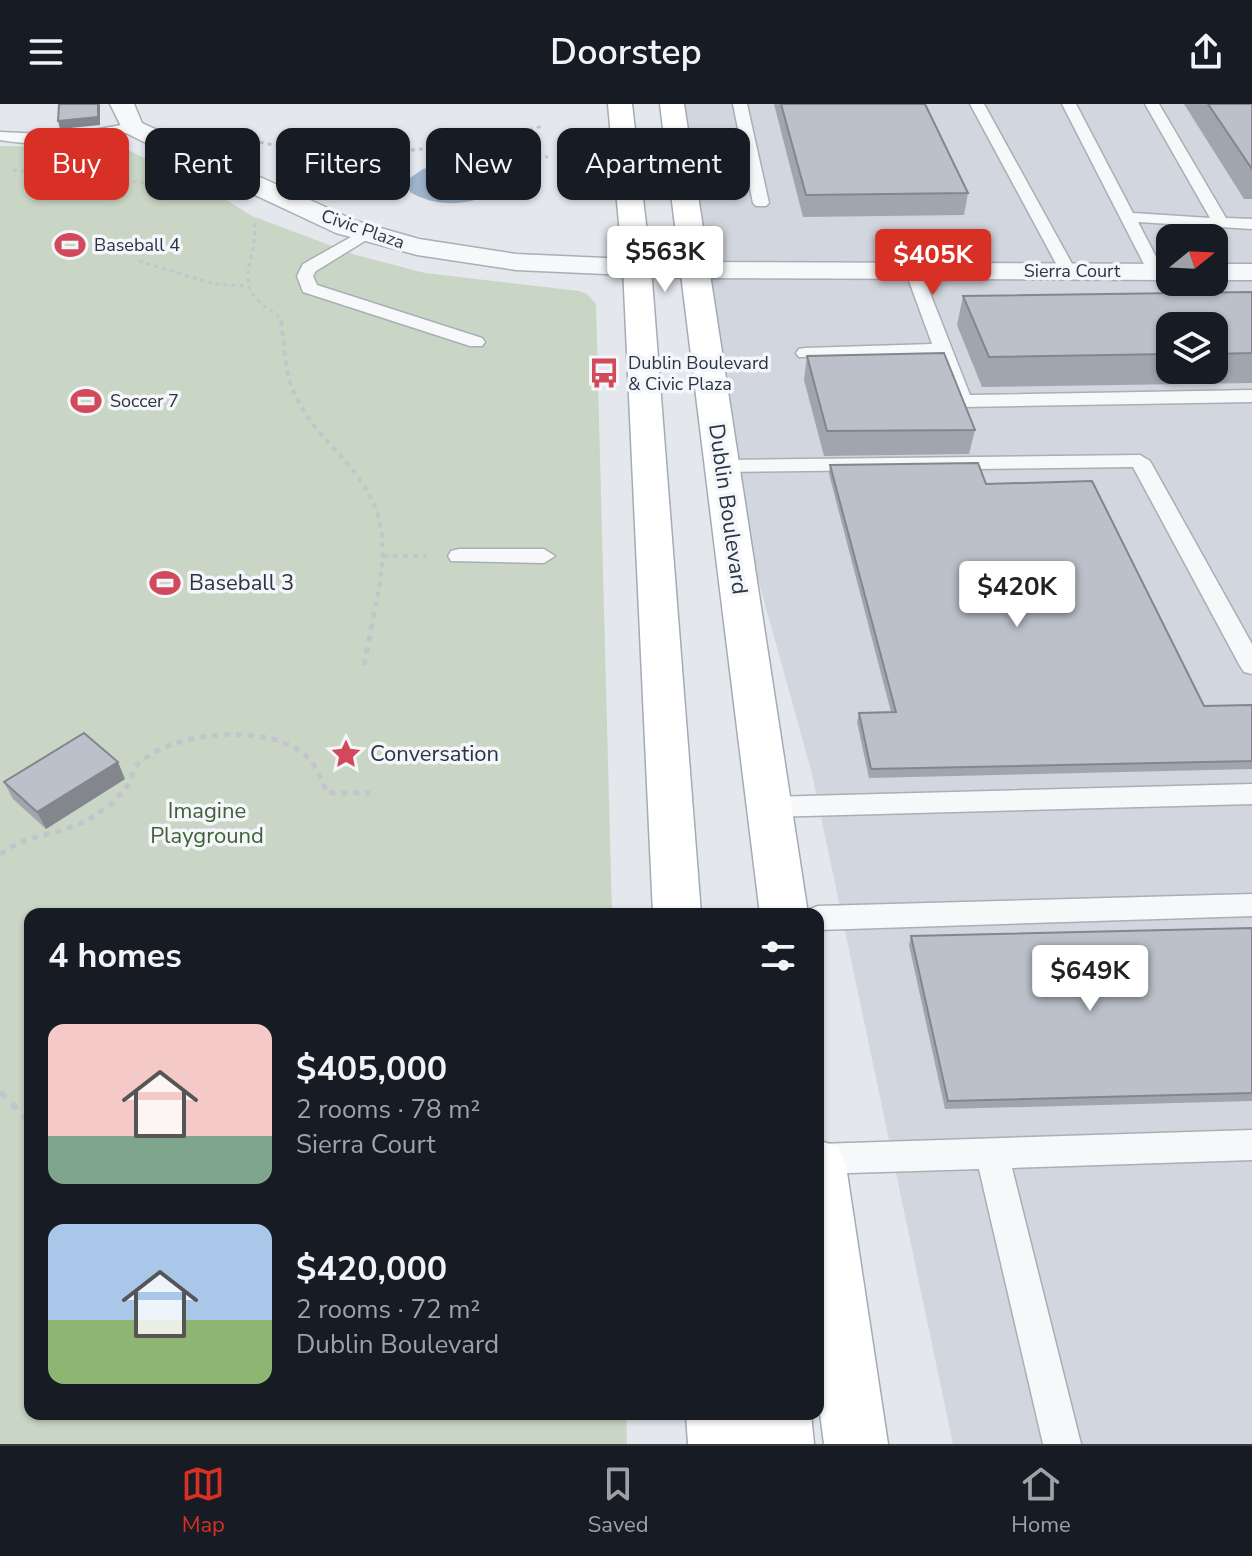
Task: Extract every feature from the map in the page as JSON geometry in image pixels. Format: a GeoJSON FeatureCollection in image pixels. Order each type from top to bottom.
{"type":"FeatureCollection","features":[{"type":"Feature","properties":{"kind":"main road"},"geometry":{"type":"LineString","coordinates":[[620,104],[637,267],[677,908]]}},
{"type":"Feature","properties":{"kind":"main road","name":"Dublin Boulevard"},"geometry":{"type":"LineString","coordinates":[[672,104],[783,908]]}},
{"type":"Feature","properties":{"kind":"main road"},"geometry":{"type":"LineString","coordinates":[[824,1210],[856,1444]]}},
{"type":"Feature","properties":{"kind":"main road"},"geometry":{"type":"LineString","coordinates":[[718,1420],[720,1444]]}},
{"type":"Feature","properties":{"kind":"main road"},"geometry":{"type":"LineString","coordinates":[[780,1420],[782,1444]]}},
{"type":"Feature","properties":{"kind":"street","name":"Civic Plaza"},"geometry":{"type":"LineString","coordinates":[[127,116],[346,227],[417,247],[516,262],[637,267]]}},
{"type":"Feature","properties":{"kind":"street","name":"Sierra Court"},"geometry":{"type":"LineString","coordinates":[[637,267],[695,270],[1156,272]]}},
{"type":"Feature","properties":{"kind":"street"},"geometry":{"type":"LineString","coordinates":[[1228,272],[1252,272]]}},
{"type":"Feature","properties":{"kind":"lane"},"geometry":{"type":"LineString","coordinates":[[740,104],[761,203]]}},
{"type":"Feature","properties":{"kind":"lane"},"geometry":{"type":"LineString","coordinates":[[977,104],[1068,271]]}},
{"type":"Feature","properties":{"kind":"lane"},"geometry":{"type":"LineString","coordinates":[[1069,104],[1128,217],[1156,261]]}},
{"type":"Feature","properties":{"kind":"lane"},"geometry":{"type":"LineString","coordinates":[[1152,104],[1221,223]]}},
{"type":"Feature","properties":{"kind":"lane"},"geometry":{"type":"LineString","coordinates":[[0,136],[57,142],[91,138],[127,116]]}},
{"type":"Feature","properties":{"kind":"lane"},"geometry":{"type":"LineString","coordinates":[[1128,217],[1252,224]]}},
{"type":"Feature","properties":{"kind":"lane"},"geometry":{"type":"LineString","coordinates":[[367,233],[309,268],[305,276],[309,288],[476,342]]}},
{"type":"Feature","properties":{"kind":"lane"},"geometry":{"type":"LineString","coordinates":[[913,270],[963,401],[1252,396]]}},
{"type":"Feature","properties":{"kind":"lane"},"geometry":{"type":"LineString","coordinates":[[805,353],[942,349]]}},
{"type":"Feature","properties":{"kind":"lane"},"geometry":{"type":"LineString","coordinates":[[723,466],[1140,461],[1252,666]]}},
{"type":"Feature","properties":{"kind":"lane"},"geometry":{"type":"LineString","coordinates":[[459,556],[544,556]]}},
{"type":"Feature","properties":{"kind":"lane"},"geometry":{"type":"LineString","coordinates":[[769,807],[1252,794]]}},
{"type":"Feature","properties":{"kind":"lane"},"geometry":{"type":"LineString","coordinates":[[824,918],[1252,905]]}},
{"type":"Feature","properties":{"kind":"lane"},"geometry":{"type":"LineString","coordinates":[[824,1159],[1252,1145]]}},
{"type":"Feature","properties":{"kind":"lane"},"geometry":{"type":"LineString","coordinates":[[992,1153],[1062,1444]]}},
{"type":"Feature","properties":{"kind":"path"},"geometry":{"type":"LineString","coordinates":[[536,128],[543,126]]}},
{"type":"Feature","properties":{"kind":"path"},"geometry":{"type":"LineString","coordinates":[[260,144],[355,153],[426,150]]}},
{"type":"Feature","properties":{"kind":"path"},"geometry":{"type":"LineString","coordinates":[[541,156],[548,157]]}},
{"type":"Feature","properties":{"kind":"path"},"geometry":{"type":"LineString","coordinates":[[0,168],[145,182]]}},
{"type":"Feature","properties":{"kind":"path"},"geometry":{"type":"LineString","coordinates":[[253,211],[257,237],[247,286],[252,297],[281,318],[287,367],[297,401],[316,429],[367,487],[384,532],[383,556],[364,665]]}},
{"type":"Feature","properties":{"kind":"path"},"geometry":{"type":"LineString","coordinates":[[139,261],[214,284],[247,286]]}},
{"type":"Feature","properties":{"kind":"path"},"geometry":{"type":"LineString","coordinates":[[383,556],[459,556]]}},
{"type":"Feature","properties":{"kind":"path"},"geometry":{"type":"LineString","coordinates":[[0,854],[23,838],[80,824],[130,783],[135,766],[160,750],[192,740],[252,735],[280,741],[302,751],[322,776],[327,793],[370,793]]}},
{"type":"Feature","properties":{"kind":"path"},"geometry":{"type":"LineString","coordinates":[[0,1092],[24,1116]]}},
{"type":"Feature","properties":{"kind":"shaded area"},"geometry":{"type":"Polygon","coordinates":[[[672,104],[1252,104],[1252,1444],[953,1444],[812,774],[718,434],[685,200],[750,200],[750,128],[675,128],[672,104]]]}},
{"type":"Feature","properties":{"kind":"green space","name":"Imagine Playground"},"geometry":{"type":"Polygon","coordinates":[[[0,146],[24,146],[24,200],[129,200],[129,151],[145,158],[145,200],[226,200],[252,216],[356,255],[425,273],[579,291],[587,294],[596,304],[612,908],[24,908],[24,1420],[626,1420],[627,1444],[0,1444],[0,146]]]}},
{"type":"Feature","properties":{"kind":"water"},"geometry":{"type":"Polygon","coordinates":[[[426,168],[426,199],[410,192],[410,178],[426,168]]]}},
{"type":"Feature","properties":{"kind":"water"},"geometry":{"type":"Polygon","coordinates":[[[429,200],[475,200],[455,203],[429,200]]]}},
{"type":"Feature","properties":{"kind":"building"},"geometry":{"type":"Polygon","coordinates":[[[59,104],[98,104],[98,117],[58,121],[59,104]]]}},
{"type":"Feature","properties":{"kind":"building"},"geometry":{"type":"Polygon","coordinates":[[[781,104],[925,104],[968,193],[806,195],[781,104]]]}},
{"type":"Feature","properties":{"kind":"building"},"geometry":{"type":"Polygon","coordinates":[[[1208,104],[1252,104],[1252,169],[1208,104]]]}},
{"type":"Feature","properties":{"kind":"building"},"geometry":{"type":"Polygon","coordinates":[[[1228,292],[1252,292],[1252,353],[1228,354],[1228,312],[1156,312],[1156,354],[989,357],[963,296],[1156,293],[1156,296],[1228,296],[1228,292]]]}},
{"type":"Feature","properties":{"kind":"building"},"geometry":{"type":"Polygon","coordinates":[[[944,353],[975,430],[827,431],[807,356],[944,353]]]}},
{"type":"Feature","properties":{"kind":"building"},"geometry":{"type":"Polygon","coordinates":[[[978,463],[986,484],[1092,481],[1204,706],[1252,705],[1252,761],[871,769],[859,713],[896,712],[830,465],[978,463]]]}},
{"type":"Feature","properties":{"kind":"building"},"geometry":{"type":"Polygon","coordinates":[[[84,733],[118,762],[37,812],[4,782],[84,733]]]}},
{"type":"Feature","properties":{"kind":"building"},"geometry":{"type":"Polygon","coordinates":[[[1252,928],[1252,1093],[948,1101],[911,936],[1252,928]]]}},
{"type":"Feature","properties":{"kind":"place","name":"Baseball 4"},"geometry":{"type":"Point","coordinates":[70,245]}},
{"type":"Feature","properties":{"kind":"place","name":"Dublin Boulevard & Civic Plaza"},"geometry":{"type":"Point","coordinates":[604,373]}},
{"type":"Feature","properties":{"kind":"place","name":"Soccer 7"},"geometry":{"type":"Point","coordinates":[86,401]}},
{"type":"Feature","properties":{"kind":"place","name":"Baseball 3"},"geometry":{"type":"Point","coordinates":[165,583]}},
{"type":"Feature","properties":{"kind":"place","name":"Conversation"},"geometry":{"type":"Point","coordinates":[346,754]}}]}
